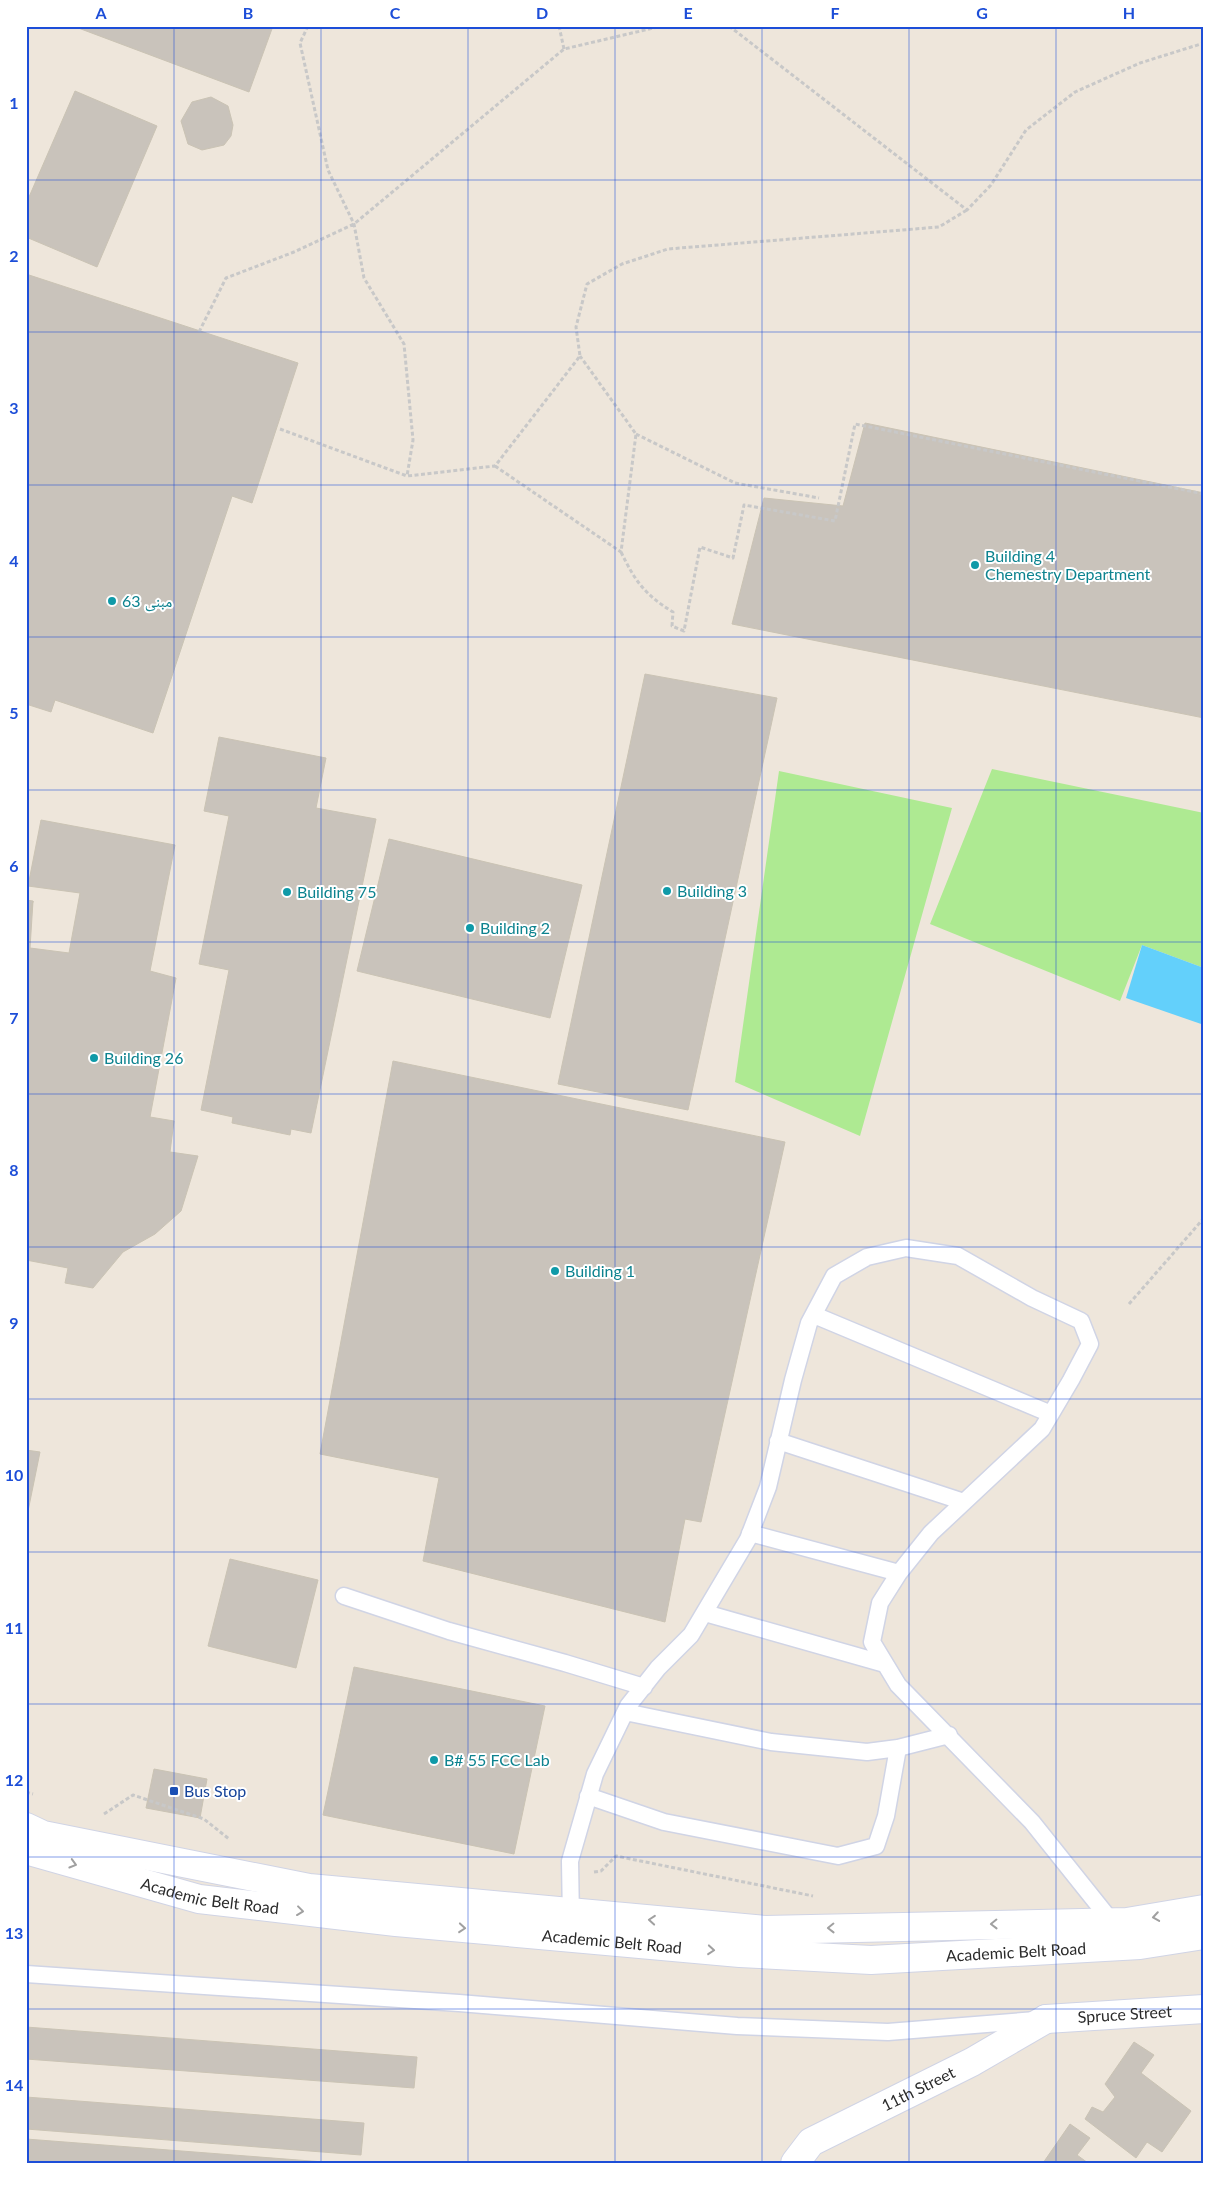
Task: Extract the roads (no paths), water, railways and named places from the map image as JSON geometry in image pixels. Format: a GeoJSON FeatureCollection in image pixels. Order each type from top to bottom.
{"type":"FeatureCollection","features":[{"type":"Feature","properties":{"kind":"street","name":"Academic Belt Road"},"geometry":{"type":"LineString","coordinates":[[26,1828],[44,1835],[309,1888],[571,1925],[740,1953],[871,1960],[1140,1945],[1204,1935]]}},
{"type":"Feature","properties":{"kind":"street","name":"Academic Belt Road"},"geometry":{"type":"LineString","coordinates":[[26,1850],[199,1899],[396,1922],[765,1930],[1127,1922],[1204,1909]]}},
{"type":"Feature","properties":{"kind":"street","name":"Spruce Street"},"geometry":{"type":"LineString","coordinates":[[1046,2019],[1204,2009]]}},
{"type":"Feature","properties":{"kind":"street","name":"11th Street"},"geometry":{"type":"LineString","coordinates":[[795,2163],[811,2142],[972,2062],[1046,2019]]}},
{"type":"Feature","properties":{"kind":"lane"},"geometry":{"type":"LineString","coordinates":[[571,1925],[570,1861],[595,1774],[626,1712],[658,1668],[691,1635],[750,1533],[768,1487],[793,1380],[809,1323],[834,1276],[867,1257],[906,1248],[958,1256],[1032,1298],[1082,1321],[1090,1344],[1042,1429],[931,1533],[899,1573],[880,1603],[872,1642],[898,1685],[1032,1822],[1112,1922]]}},
{"type":"Feature","properties":{"kind":"lane"},"geometry":{"type":"LineString","coordinates":[[814,1315],[1051,1414]]}},
{"type":"Feature","properties":{"kind":"lane"},"geometry":{"type":"LineString","coordinates":[[778,1441],[964,1502]]}},
{"type":"Feature","properties":{"kind":"lane"},"geometry":{"type":"LineString","coordinates":[[750,1533],[899,1573]]}},
{"type":"Feature","properties":{"kind":"lane"},"geometry":{"type":"LineString","coordinates":[[344,1596],[449,1631],[565,1662],[644,1687]]}},
{"type":"Feature","properties":{"kind":"lane"},"geometry":{"type":"LineString","coordinates":[[705,1613],[885,1664]]}},
{"type":"Feature","properties":{"kind":"lane"},"geometry":{"type":"LineString","coordinates":[[626,1712],[771,1742],[867,1752],[898,1748],[949,1736]]}},
{"type":"Feature","properties":{"kind":"lane"},"geometry":{"type":"LineString","coordinates":[[588,1796],[664,1822],[838,1856],[876,1846],[886,1816],[898,1748]]}},
{"type":"Feature","properties":{"kind":"lane"},"geometry":{"type":"LineString","coordinates":[[26,1974],[459,2003],[737,2026],[888,2032],[1046,2019]]}},
{"type":"Feature","properties":{"kind":"water"},"geometry":{"type":"Polygon","coordinates":[[[1142,945],[1204,968],[1204,1025],[1126,998],[1142,945]]]}},
{"type":"Feature","properties":{"kind":"place","name":"Building 4 Chemestry Department"},"geometry":{"type":"Point","coordinates":[975,565]}},
{"type":"Feature","properties":{"kind":"place","name":"مبنى 63"},"geometry":{"type":"Point","coordinates":[112,601]}},
{"type":"Feature","properties":{"kind":"place","name":"Building 3"},"geometry":{"type":"Point","coordinates":[667,891]}},
{"type":"Feature","properties":{"kind":"place","name":"Building 75"},"geometry":{"type":"Point","coordinates":[287,892]}},
{"type":"Feature","properties":{"kind":"place","name":"Building 2"},"geometry":{"type":"Point","coordinates":[470,928]}},
{"type":"Feature","properties":{"kind":"place","name":"Building 26"},"geometry":{"type":"Point","coordinates":[94,1058]}},
{"type":"Feature","properties":{"kind":"place","name":"Building 1"},"geometry":{"type":"Point","coordinates":[555,1271]}},
{"type":"Feature","properties":{"kind":"place","name":"B# 55 FCC Lab"},"geometry":{"type":"Point","coordinates":[434,1760]}},
{"type":"Feature","properties":{"kind":"place","name":"Bus Stop"},"geometry":{"type":"Point","coordinates":[174,1791]}}]}
